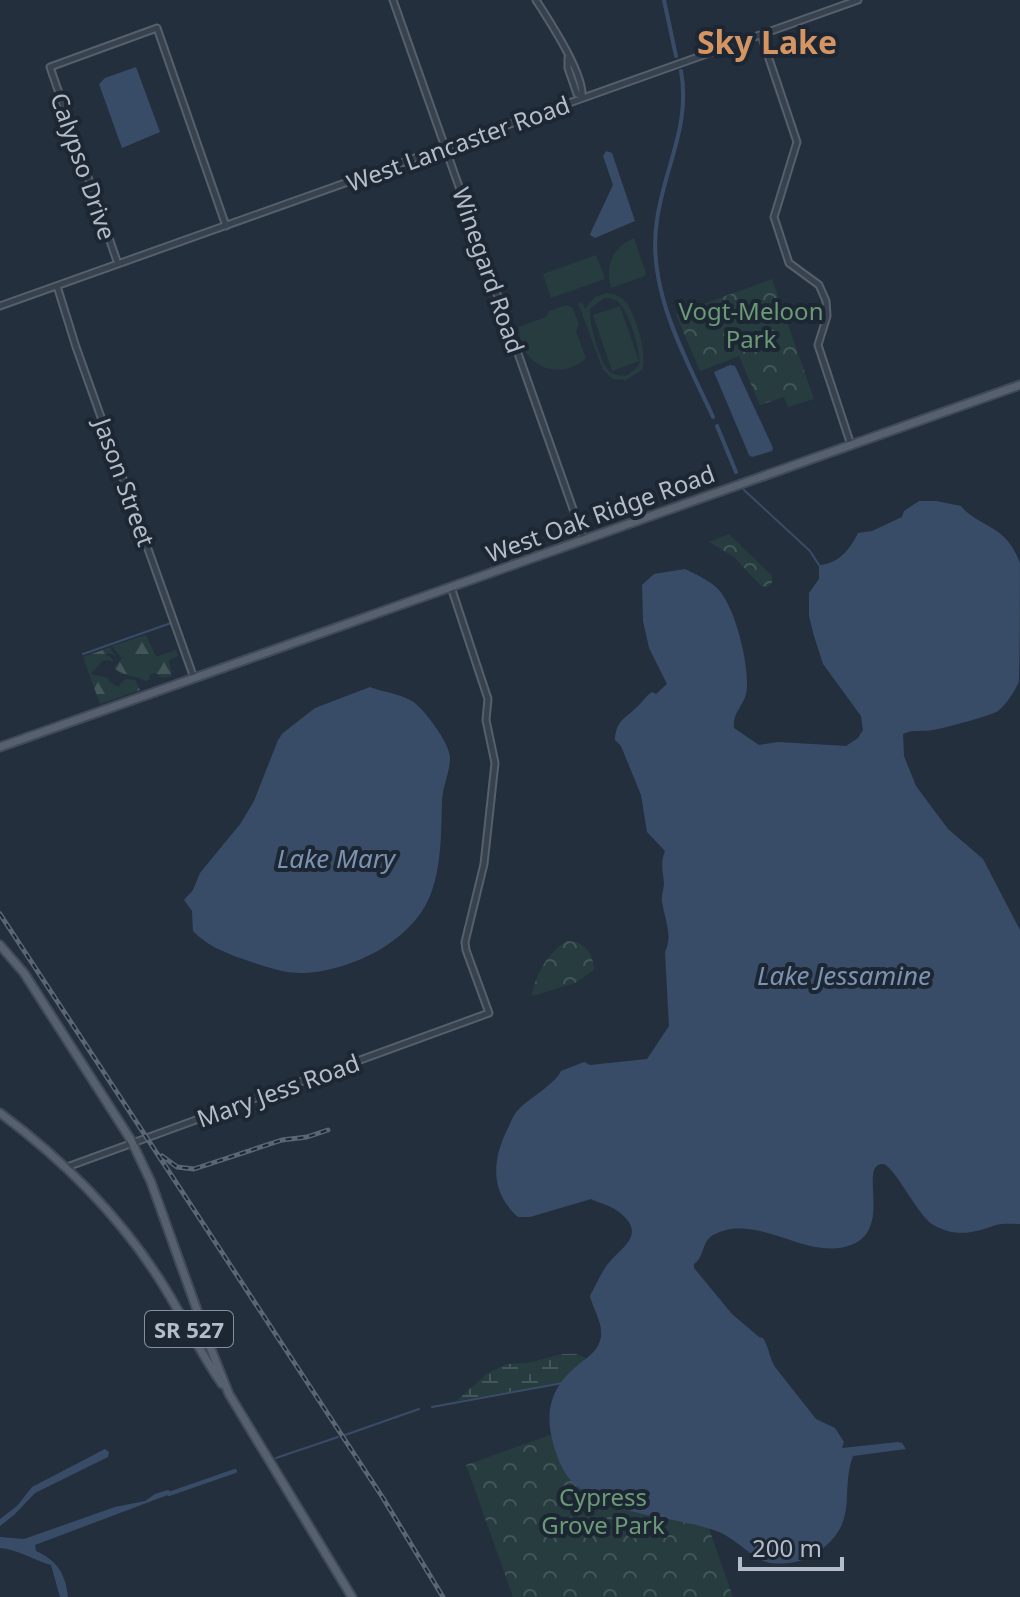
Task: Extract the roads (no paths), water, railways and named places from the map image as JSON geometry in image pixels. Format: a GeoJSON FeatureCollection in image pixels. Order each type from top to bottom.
{"type":"FeatureCollection","features":[{"type":"Feature","properties":{"kind":"main road","name":"West Oak Ridge Road"},"geometry":{"type":"LineString","coordinates":[[0,747],[1020,385]]}},
{"type":"Feature","properties":{"kind":"main road","name":"SR 527"},"geometry":{"type":"LineString","coordinates":[[0,945],[24,973],[133,1144],[151,1182],[229,1394]]}},
{"type":"Feature","properties":{"kind":"main road","name":"SR 527"},"geometry":{"type":"LineString","coordinates":[[0,1113],[67,1167],[106,1207],[145,1257],[352,1597]]}},
{"type":"Feature","properties":{"kind":"street","name":"Winegard Road"},"geometry":{"type":"LineString","coordinates":[[393,0],[584,540]]}},
{"type":"Feature","properties":{"kind":"street"},"geometry":{"type":"LineString","coordinates":[[536,0],[556,30],[577,75],[583,92],[581,96]]}},
{"type":"Feature","properties":{"kind":"street","name":"West Lancaster Road"},"geometry":{"type":"LineString","coordinates":[[0,306],[446,148],[581,96],[858,0]]}},
{"type":"Feature","properties":{"kind":"street","name":"Calypso Drive"},"geometry":{"type":"LineString","coordinates":[[118,264],[50,67],[157,28],[226,226]]}},
{"type":"Feature","properties":{"kind":"street"},"geometry":{"type":"LineString","coordinates":[[760,35],[797,142],[774,217],[776,229],[789,263],[814,279],[823,292],[827,316],[818,345],[851,445]]}},
{"type":"Feature","properties":{"kind":"street","name":"Jason Street"},"geometry":{"type":"LineString","coordinates":[[57,286],[194,678]]}},
{"type":"Feature","properties":{"kind":"street","name":"Mary Jess Road"},"geometry":{"type":"LineString","coordinates":[[67,1167],[489,1013],[465,942],[484,864],[495,763],[486,691],[451,587]]}},
{"type":"Feature","properties":{"kind":"water"},"geometry":{"type":"Polygon","coordinates":[[[136,67],[160,132],[122,148],[99,84],[105,78],[136,67]]]}},
{"type":"Feature","properties":{"kind":"water"},"geometry":{"type":"Polygon","coordinates":[[[606,151],[612,153],[635,221],[595,238],[590,235],[591,232],[613,185],[603,156],[606,151]]]}},
{"type":"Feature","properties":{"kind":"water"},"geometry":{"type":"Polygon","coordinates":[[[735,366],[772,451],[752,457],[749,455],[714,372],[735,366]]]}},
{"type":"Feature","properties":{"kind":"water","name":"Lake Jessamine"},"geometry":{"type":"Polygon","coordinates":[[[919,501],[961,506],[1007,540],[1020,564],[1019,681],[1010,698],[998,711],[986,716],[939,729],[903,734],[904,756],[916,786],[948,829],[983,859],[1020,930],[1020,1224],[998,1224],[964,1233],[940,1228],[926,1219],[893,1172],[883,1164],[876,1167],[873,1174],[870,1226],[864,1237],[851,1245],[817,1247],[747,1229],[730,1229],[709,1238],[694,1268],[732,1314],[763,1338],[775,1367],[816,1419],[835,1428],[844,1442],[842,1448],[898,1442],[906,1449],[853,1456],[844,1519],[831,1541],[806,1559],[770,1563],[757,1558],[719,1532],[607,1504],[570,1480],[554,1447],[550,1408],[559,1385],[593,1353],[600,1342],[601,1327],[590,1296],[605,1268],[628,1242],[632,1228],[616,1210],[591,1199],[530,1217],[518,1217],[498,1187],[498,1153],[516,1113],[561,1071],[584,1062],[590,1065],[647,1059],[669,1026],[665,952],[668,933],[662,900],[665,851],[647,832],[641,795],[621,746],[615,740],[622,720],[652,692],[656,694],[667,684],[649,648],[643,621],[642,585],[654,574],[685,569],[710,583],[724,596],[740,638],[746,669],[746,694],[734,728],[759,745],[778,742],[846,746],[863,730],[861,716],[823,664],[809,616],[809,593],[819,579],[819,565],[843,555],[858,533],[872,531],[902,517],[904,511],[919,501]]]}},
{"type":"Feature","properties":{"kind":"water","name":"Lake Mary"},"geometry":{"type":"Polygon","coordinates":[[[370,687],[415,703],[435,726],[449,752],[437,873],[421,912],[409,927],[378,951],[323,971],[280,971],[209,944],[193,931],[192,911],[184,900],[193,890],[200,873],[241,823],[254,801],[278,740],[315,708],[370,687]]]}},
{"type":"Feature","properties":{"kind":"water"},"geometry":{"type":"Polygon","coordinates":[[[105,1449],[109,1452],[108,1457],[35,1493],[0,1526],[0,1519],[17,1506],[32,1487],[105,1449]]]}},
{"type":"Feature","properties":{"kind":"water"},"geometry":{"type":"Polygon","coordinates":[[[168,1490],[173,1493],[35,1545],[36,1551],[59,1569],[68,1597],[60,1597],[51,1565],[0,1548],[0,1537],[24,1539],[115,1507],[145,1501],[168,1490]]]}},
{"type":"Feature","properties":{"kind":"waterway"},"geometry":{"type":"LineString","coordinates":[[664,0],[676,56]]}},
{"type":"Feature","properties":{"kind":"waterway"},"geometry":{"type":"LineString","coordinates":[[681,71],[680,129],[657,220],[657,271],[670,322],[713,417]]}},
{"type":"Feature","properties":{"kind":"waterway"},"geometry":{"type":"LineString","coordinates":[[717,426],[736,472]]}},
{"type":"Feature","properties":{"kind":"waterway"},"geometry":{"type":"LineString","coordinates":[[744,490],[810,551],[819,565]]}},
{"type":"Feature","properties":{"kind":"waterway"},"geometry":{"type":"LineString","coordinates":[[83,654],[171,623],[186,664]]}},
{"type":"Feature","properties":{"kind":"waterway"},"geometry":{"type":"LineString","coordinates":[[432,1407],[563,1383]]}},
{"type":"Feature","properties":{"kind":"waterway"},"geometry":{"type":"LineString","coordinates":[[345,1435],[419,1409]]}},
{"type":"Feature","properties":{"kind":"waterway"},"geometry":{"type":"LineString","coordinates":[[276,1458],[338,1437]]}},
{"type":"Feature","properties":{"kind":"waterway"},"geometry":{"type":"LineString","coordinates":[[169,1494],[235,1471]]}},
{"type":"Feature","properties":{"kind":"railway"},"geometry":{"type":"LineString","coordinates":[[0,914],[383,1498],[443,1597]]}},
{"type":"Feature","properties":{"kind":"railway"},"geometry":{"type":"LineString","coordinates":[[162,1156],[177,1167],[194,1169],[282,1140],[328,1130]]}},
{"type":"Feature","properties":{"kind":"district","name":"Sky Lake"},"geometry":{"type":"Point","coordinates":[767,41]}},
{"type":"Feature","properties":{"kind":"park label","name":"Vogt-Meloon Park"},"geometry":{"type":"Point","coordinates":[751,324]}},
{"type":"Feature","properties":{"kind":"park label","name":"Cypress Grove Park"},"geometry":{"type":"Point","coordinates":[603,1510]}}]}
